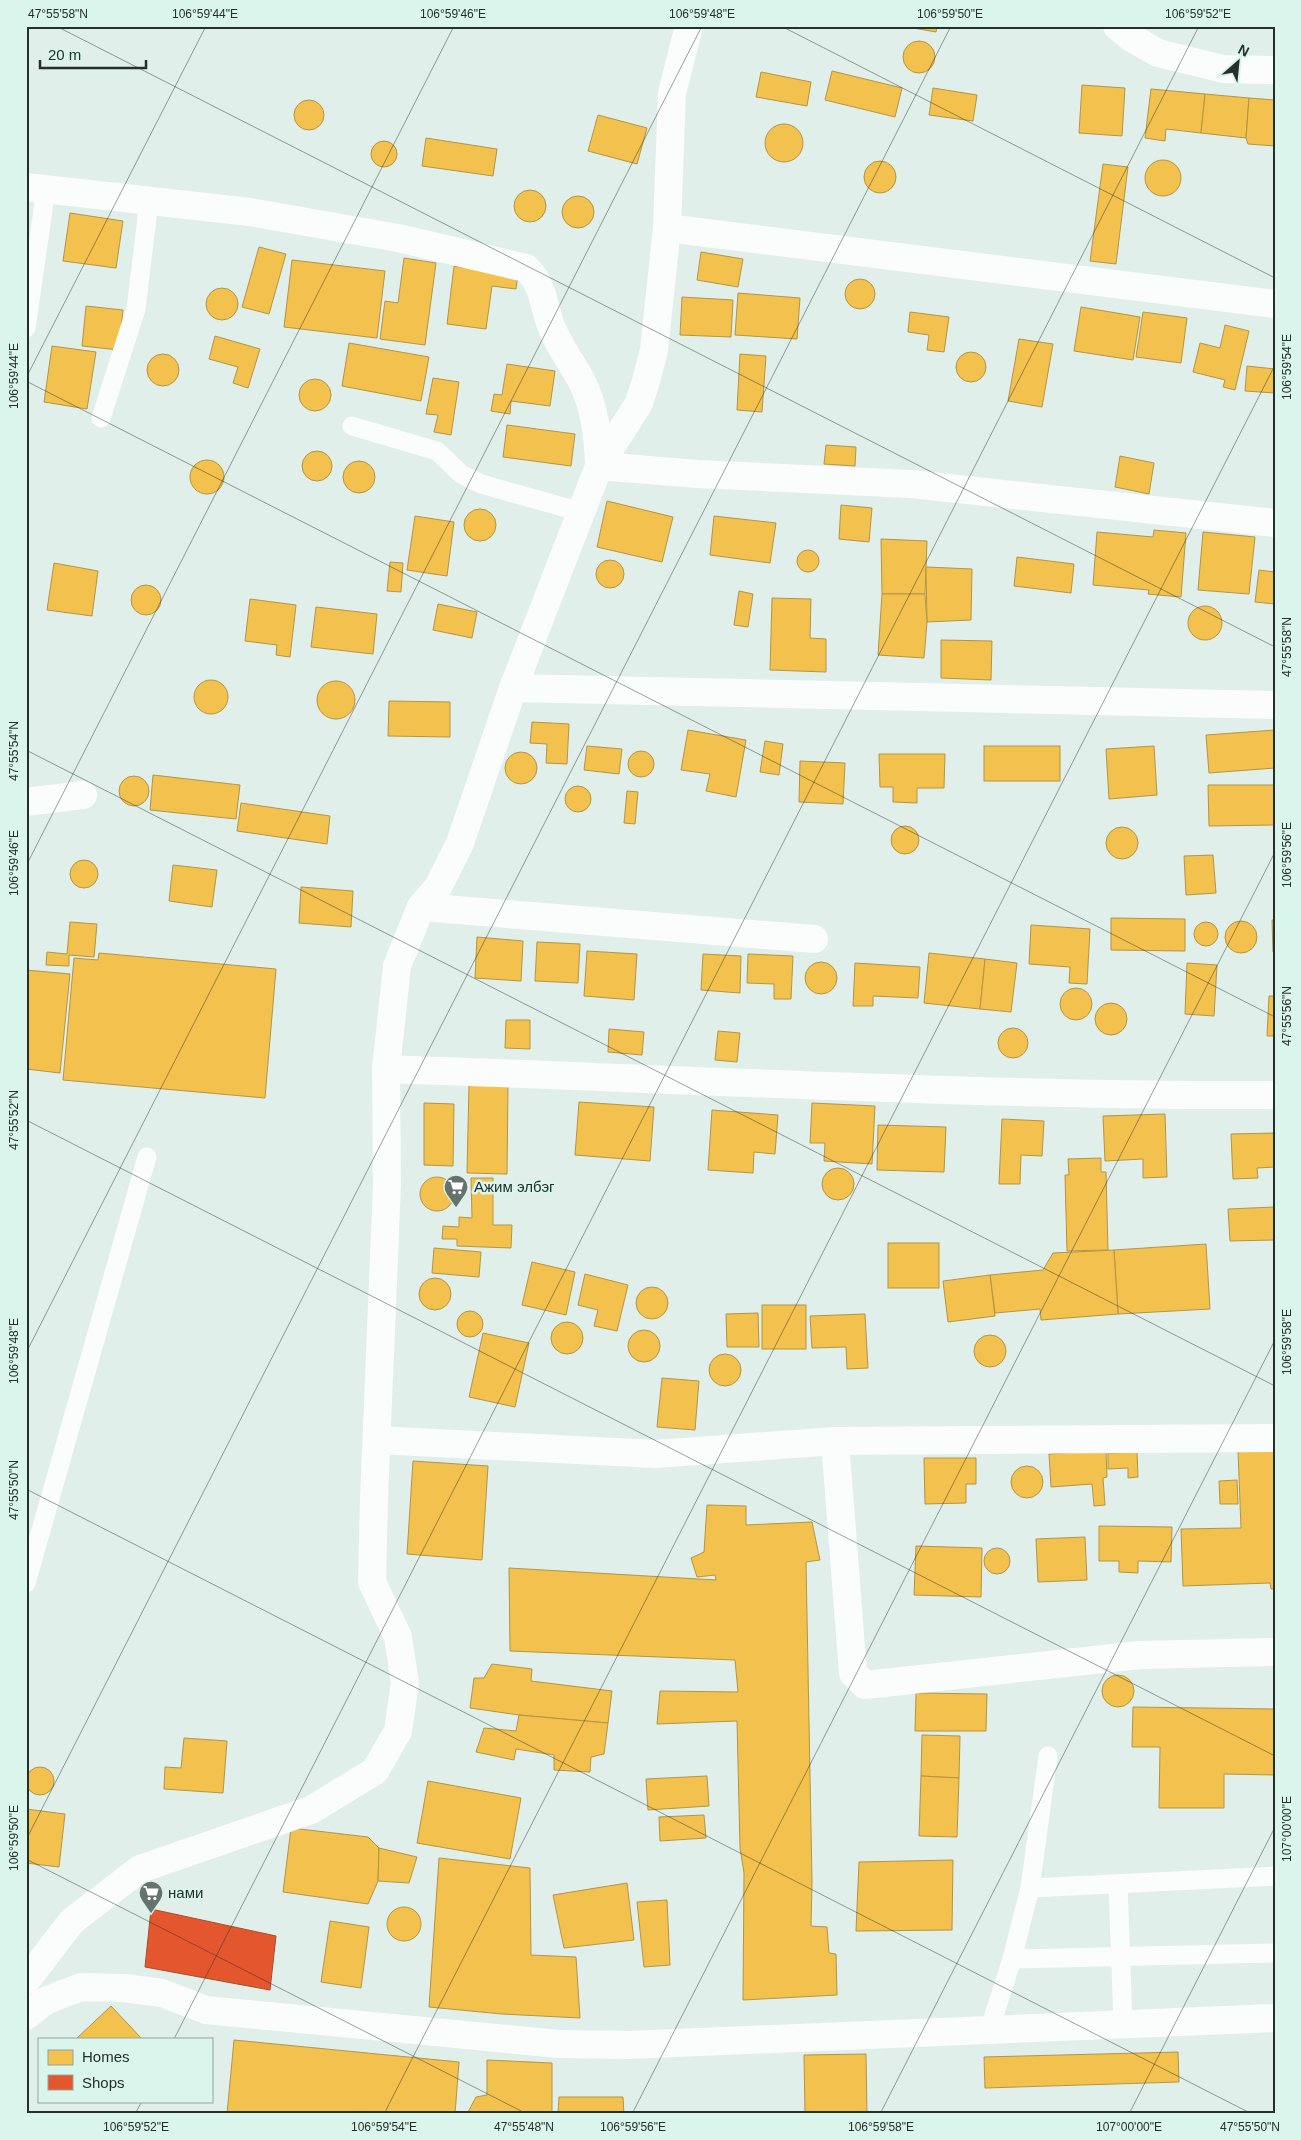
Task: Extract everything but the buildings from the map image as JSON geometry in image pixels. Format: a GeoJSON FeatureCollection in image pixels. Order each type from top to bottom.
{"type":"FeatureCollection","features":[{"type":"Feature","properties":{"kind":"street"},"geometry":{"type":"LineString","coordinates":[[26,1981],[72,1921],[140,1869],[311,1810],[374,1771],[398,1731],[405,1683],[398,1637],[372,1582],[387,1185],[386,1068],[397,966],[421,907],[438,887],[460,843],[514,688],[599,466],[639,403],[646,381],[654,350],[667,228],[672,93],[689,26]]}},
{"type":"Feature","properties":{"kind":"street"},"geometry":{"type":"LineString","coordinates":[[1116,26],[1130,37],[1158,53],[1223,69],[1275,70]]}},
{"type":"Feature","properties":{"kind":"street"},"geometry":{"type":"LineString","coordinates":[[36,188],[250,212],[398,238],[526,268],[538,283],[550,324],[582,381],[589,399],[598,439],[599,466]]}},
{"type":"Feature","properties":{"kind":"street"},"geometry":{"type":"LineString","coordinates":[[667,228],[1275,304]]}},
{"type":"Feature","properties":{"kind":"street"},"geometry":{"type":"LineString","coordinates":[[599,466],[698,474],[911,484],[1275,523]]}},
{"type":"Feature","properties":{"kind":"street"},"geometry":{"type":"LineString","coordinates":[[514,688],[1275,705]]}},
{"type":"Feature","properties":{"kind":"street"},"geometry":{"type":"LineString","coordinates":[[26,802],[82,795]]}},
{"type":"Feature","properties":{"kind":"street"},"geometry":{"type":"LineString","coordinates":[[421,907],[814,939]]}},
{"type":"Feature","properties":{"kind":"street"},"geometry":{"type":"LineString","coordinates":[[386,1068],[959,1089],[1167,1095],[1275,1095]]}},
{"type":"Feature","properties":{"kind":"street"},"geometry":{"type":"LineString","coordinates":[[377,1440],[655,1454],[835,1441],[1275,1438]]}},
{"type":"Feature","properties":{"kind":"street"},"geometry":{"type":"LineString","coordinates":[[835,1441],[853,1673],[865,1685],[1140,1655],[1275,1652]]}},
{"type":"Feature","properties":{"kind":"street"},"geometry":{"type":"LineString","coordinates":[[26,2016],[46,2001],[81,1987],[124,1988],[162,1993],[206,2010],[559,2044],[628,2045],[1275,2018]]}},
{"type":"Feature","properties":{"kind":"lane"},"geometry":{"type":"LineString","coordinates":[[26,328],[36,188]]}},
{"type":"Feature","properties":{"kind":"lane"},"geometry":{"type":"LineString","coordinates":[[101,418],[136,309],[149,200]]}},
{"type":"Feature","properties":{"kind":"lane"},"geometry":{"type":"LineString","coordinates":[[352,426],[437,451],[461,474],[481,484],[581,512]]}},
{"type":"Feature","properties":{"kind":"lane"},"geometry":{"type":"LineString","coordinates":[[26,1582],[147,1157]]}},
{"type":"Feature","properties":{"kind":"lane"},"geometry":{"type":"LineString","coordinates":[[989,2031],[1012,1959],[1030,1888],[1048,1756]]}},
{"type":"Feature","properties":{"kind":"lane"},"geometry":{"type":"LineString","coordinates":[[1030,1888],[1275,1876]]}},
{"type":"Feature","properties":{"kind":"lane"},"geometry":{"type":"LineString","coordinates":[[1118,1885],[1124,2025]]}},
{"type":"Feature","properties":{"kind":"lane"},"geometry":{"type":"LineString","coordinates":[[1012,1959],[1121,1958],[1275,1952]]}},
{"type":"Feature","properties":{"kind":"place","name":"Ажим элбэг"},"geometry":{"type":"Point","coordinates":[456,1208]}},
{"type":"Feature","properties":{"kind":"place","name":"нами"},"geometry":{"type":"Point","coordinates":[151,1914]}}]}
